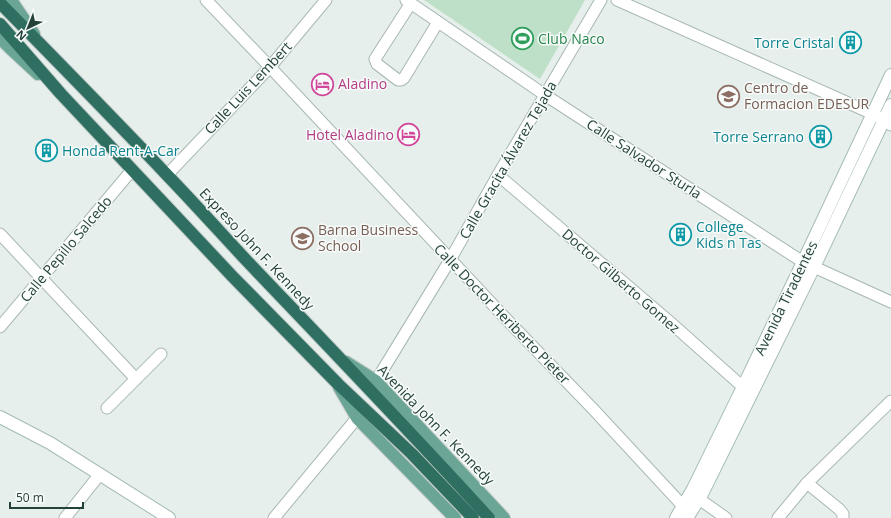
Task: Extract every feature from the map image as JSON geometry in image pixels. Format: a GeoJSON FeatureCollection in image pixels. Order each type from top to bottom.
{"type":"FeatureCollection","features":[{"type":"Feature","properties":{"kind":"highway","name":"Expreso John F. Kennedy"},"geometry":{"type":"LineString","coordinates":[[0,3],[167,175],[489,518]]}},
{"type":"Feature","properties":{"kind":"highway"},"geometry":{"type":"LineString","coordinates":[[0,24],[61,94],[233,277],[338,384],[412,454],[473,518]]}},
{"type":"Feature","properties":{"kind":"main road"},"geometry":{"type":"LineString","coordinates":[[11,0],[42,45]]}},
{"type":"Feature","properties":{"kind":"main road"},"geometry":{"type":"LineString","coordinates":[[0,38],[61,94]]}},
{"type":"Feature","properties":{"kind":"main road","name":"Avenida Tiradentes"},"geometry":{"type":"LineString","coordinates":[[687,518],[698,499],[809,264],[891,75]]}},
{"type":"Feature","properties":{"kind":"main road","name":"Avenida Tiradentes"},"geometry":{"type":"LineString","coordinates":[[676,518],[693,488],[743,387],[887,123],[891,105]]}},
{"type":"Feature","properties":{"kind":"main road","name":"Avenida John F. Kennedy"},"geometry":{"type":"LineString","coordinates":[[341,359],[376,381],[504,518]]}},
{"type":"Feature","properties":{"kind":"main road"},"geometry":{"type":"LineString","coordinates":[[338,384],[357,418],[455,518]]}},
{"type":"Feature","properties":{"kind":"main road"},"geometry":{"type":"LineString","coordinates":[[0,416],[50,443],[170,518]]}},
{"type":"Feature","properties":{"kind":"street","name":"Calle Doctor Heriberto Pieter"},"geometry":{"type":"LineString","coordinates":[[206,0],[683,506]]}},
{"type":"Feature","properties":{"kind":"street","name":"Calle Luis Lembert"},"geometry":{"type":"LineString","coordinates":[[167,175],[270,67],[326,0]]}},
{"type":"Feature","properties":{"kind":"street","name":"Calle Gracita Álvarez Tejada"},"geometry":{"type":"LineString","coordinates":[[376,381],[450,260],[498,175],[602,0]]}},
{"type":"Feature","properties":{"kind":"street"},"geometry":{"type":"LineString","coordinates":[[617,0],[873,114],[887,123]]}},
{"type":"Feature","properties":{"kind":"street","name":"Calle Salvador Sturla"},"geometry":{"type":"LineString","coordinates":[[408,2],[545,95],[809,264],[891,302]]}},
{"type":"Feature","properties":{"kind":"street"},"geometry":{"type":"LineString","coordinates":[[408,2],[375,59],[377,64],[398,80],[404,78],[438,22]]}},
{"type":"Feature","properties":{"kind":"street","name":"Calle Pepillo Salcedo"},"geometry":{"type":"LineString","coordinates":[[0,327],[132,170]]}},
{"type":"Feature","properties":{"kind":"street","name":"Doctor Gilberto Gomez"},"geometry":{"type":"LineString","coordinates":[[498,175],[743,387]]}},
{"type":"Feature","properties":{"kind":"street"},"geometry":{"type":"LineString","coordinates":[[0,234],[136,379]]}},
{"type":"Feature","properties":{"kind":"street"},"geometry":{"type":"LineString","coordinates":[[107,408],[161,354]]}},
{"type":"Feature","properties":{"kind":"street"},"geometry":{"type":"LineString","coordinates":[[778,518],[807,483],[891,401]]}},
{"type":"Feature","properties":{"kind":"street"},"geometry":{"type":"LineString","coordinates":[[274,518],[357,418]]}},
{"type":"Feature","properties":{"kind":"street"},"geometry":{"type":"LineString","coordinates":[[65,518],[100,474]]}},
{"type":"Feature","properties":{"kind":"street"},"geometry":{"type":"LineString","coordinates":[[807,483],[839,509],[843,514],[843,518]]}},
{"type":"Feature","properties":{"kind":"street"},"geometry":{"type":"LineString","coordinates":[[698,499],[726,518]]}},
{"type":"Feature","properties":{"kind":"green space","name":"Club Naco"},"geometry":{"type":"Polygon","coordinates":[[[424,0],[585,0],[540,79],[424,0]]]}},
{"type":"Feature","properties":{"kind":"place","name":"Club Naco"},"geometry":{"type":"Point","coordinates":[522,39]}},
{"type":"Feature","properties":{"kind":"place","name":"Torre Cristal"},"geometry":{"type":"Point","coordinates":[850,43]}},
{"type":"Feature","properties":{"kind":"place","name":"Aladino"},"geometry":{"type":"Point","coordinates":[322,84]}},
{"type":"Feature","properties":{"kind":"place","name":"Centro de Formacion EDESUR"},"geometry":{"type":"Point","coordinates":[729,96]}},
{"type":"Feature","properties":{"kind":"place","name":"Hotel Aladino"},"geometry":{"type":"Point","coordinates":[409,135]}},
{"type":"Feature","properties":{"kind":"place","name":"Torre Serrano"},"geometry":{"type":"Point","coordinates":[820,137]}},
{"type":"Feature","properties":{"kind":"place","name":"Honda Rent-A-Car"},"geometry":{"type":"Point","coordinates":[47,151]}},
{"type":"Feature","properties":{"kind":"place","name":"College Kids n Tas"},"geometry":{"type":"Point","coordinates":[680,235]}},
{"type":"Feature","properties":{"kind":"place","name":"Barna Business School"},"geometry":{"type":"Point","coordinates":[303,238]}}]}
